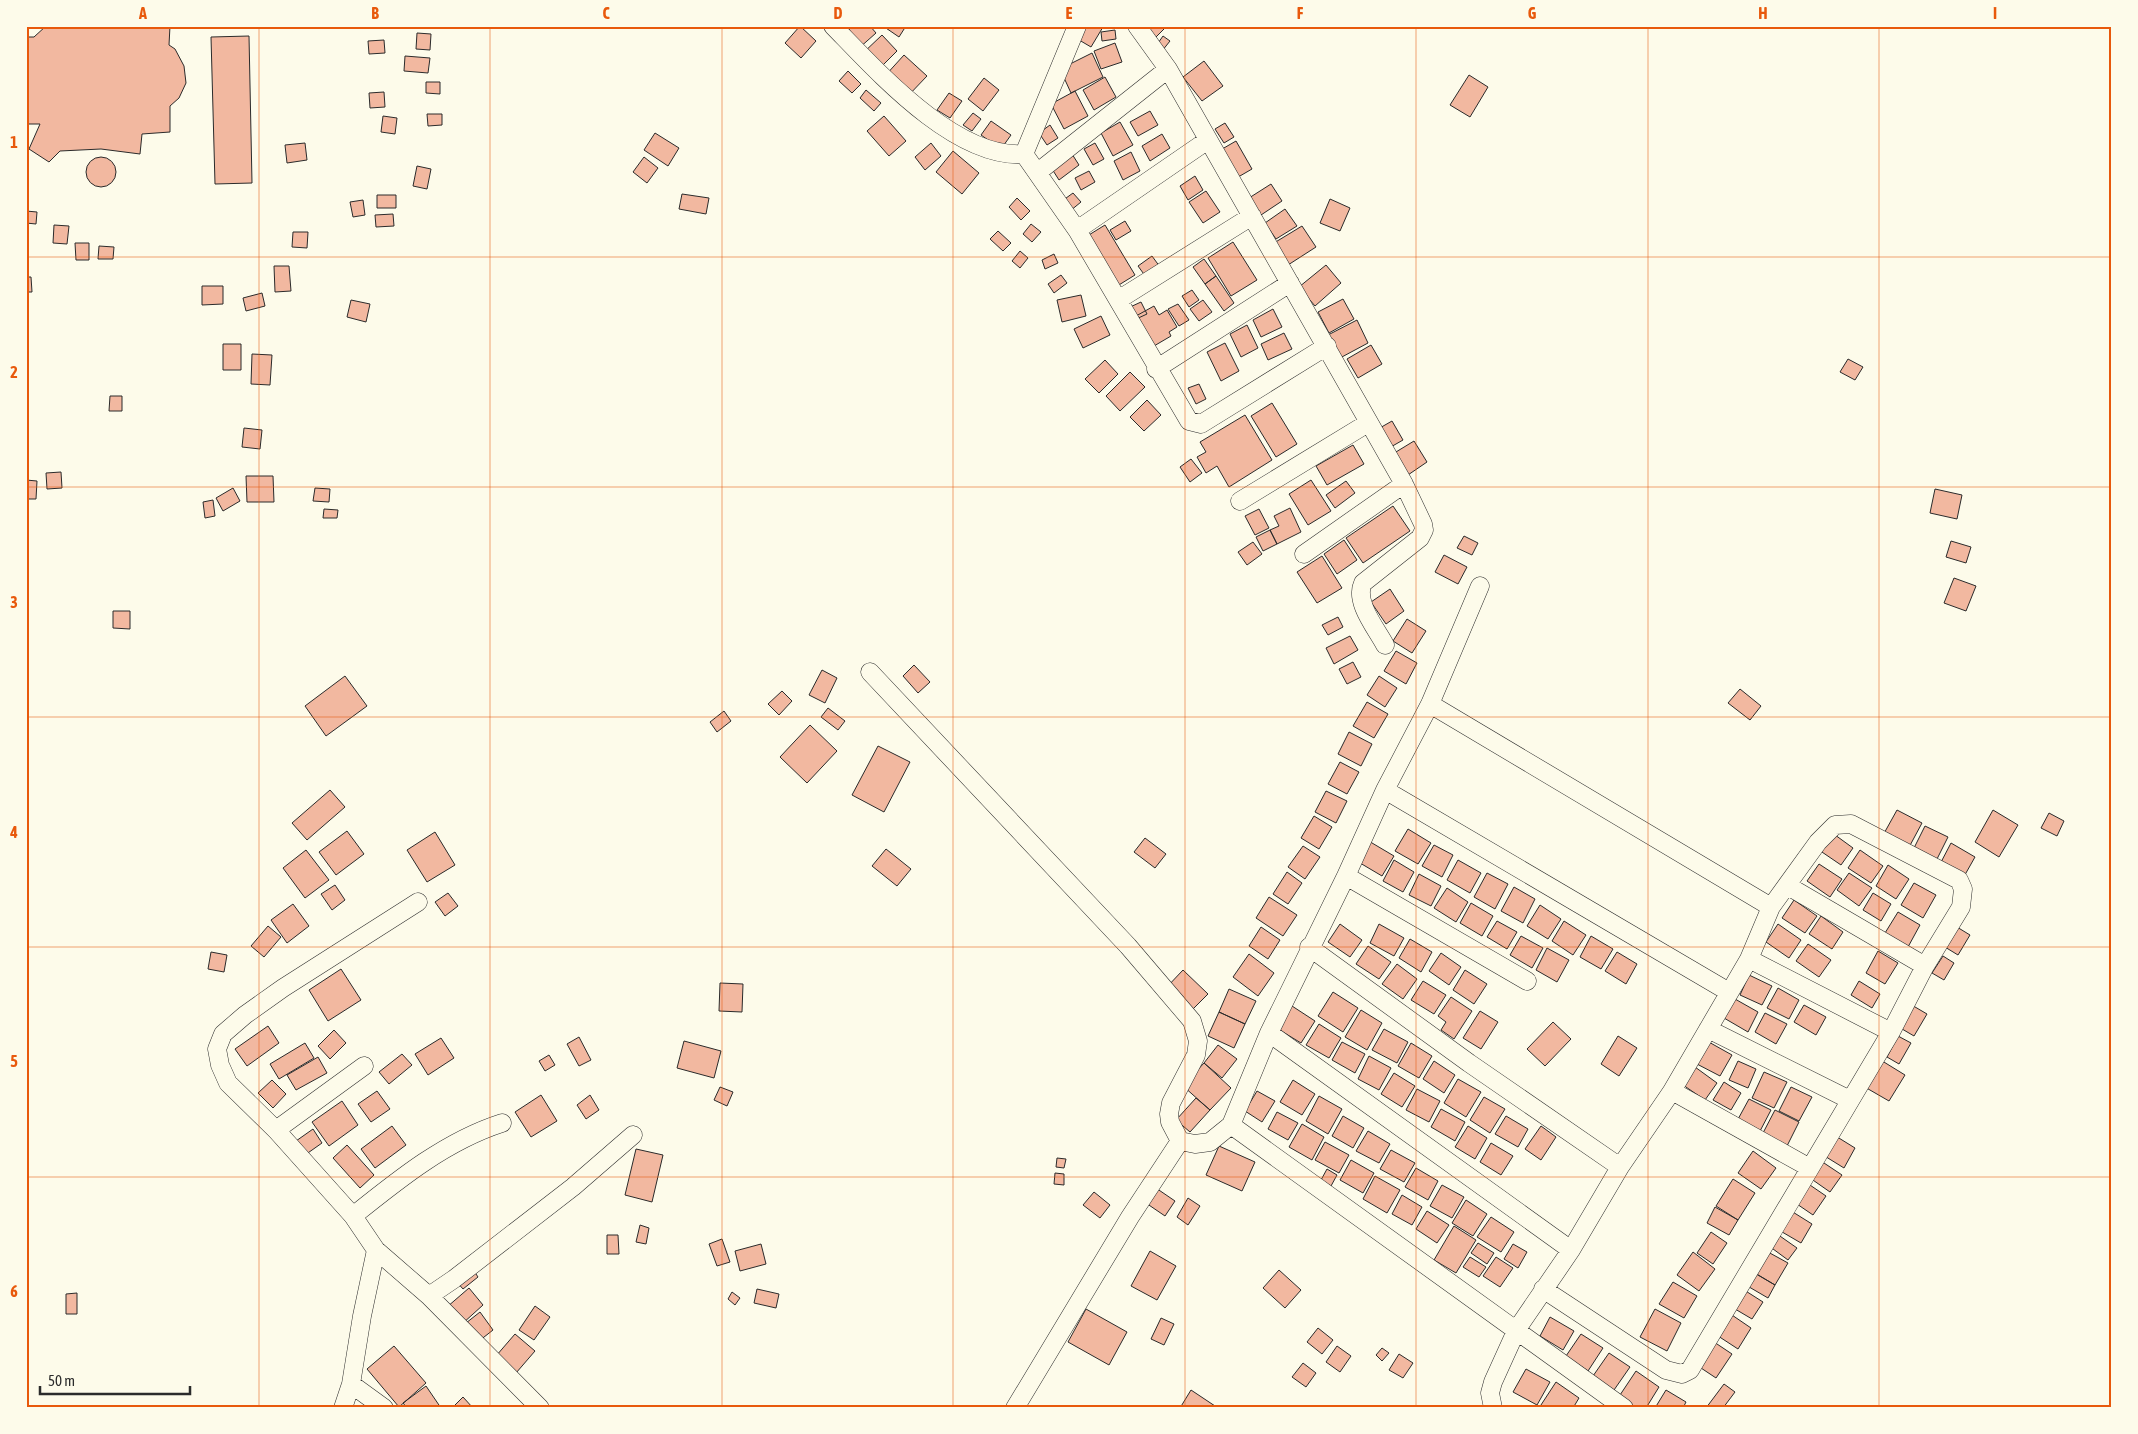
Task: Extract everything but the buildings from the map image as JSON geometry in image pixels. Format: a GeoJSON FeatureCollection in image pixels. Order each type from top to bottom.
{"type":"FeatureCollection","features":[{"type":"Feature","properties":{"kind":"street"},"geometry":{"type":"LineString","coordinates":[[833,26],[901,96],[950,130],[998,152],[1012,155],[1024,154]]}},
{"type":"Feature","properties":{"kind":"street"},"geometry":{"type":"LineString","coordinates":[[1024,154],[1077,26]]}},
{"type":"Feature","properties":{"kind":"street"},"geometry":{"type":"LineString","coordinates":[[1137,26],[1168,69],[1327,346],[1368,423],[1404,484],[1423,524],[1422,535],[1363,583],[1361,588],[1362,604],[1385,645]]}},
{"type":"Feature","properties":{"kind":"street"},"geometry":{"type":"LineString","coordinates":[[1038,172],[1168,69]]}},
{"type":"Feature","properties":{"kind":"street"},"geometry":{"type":"LineString","coordinates":[[1077,230],[1208,140]]}},
{"type":"Feature","properties":{"kind":"street"},"geometry":{"type":"LineString","coordinates":[[1024,154],[1038,172],[1057,204],[1077,230],[1156,369],[1189,421],[1201,424],[1327,346]]}},
{"type":"Feature","properties":{"kind":"street"},"geometry":{"type":"LineString","coordinates":[[1118,300],[1252,216]]}},
{"type":"Feature","properties":{"kind":"street"},"geometry":{"type":"LineString","coordinates":[[1156,369],[1290,283]]}},
{"type":"Feature","properties":{"kind":"street"},"geometry":{"type":"LineString","coordinates":[[1240,501],[1368,423]]}},
{"type":"Feature","properties":{"kind":"street"},"geometry":{"type":"LineString","coordinates":[[1304,554],[1404,484]]}},
{"type":"Feature","properties":{"kind":"street"},"geometry":{"type":"LineString","coordinates":[[1180,1141],[1194,1144],[1210,1142],[1231,1125],[1269,1033],[1309,947],[1346,876],[1384,790],[1430,704],[1480,586]]}},
{"type":"Feature","properties":{"kind":"street"},"geometry":{"type":"LineString","coordinates":[[870,672],[1128,946],[1192,1022],[1198,1041],[1196,1055],[1172,1103],[1169,1114],[1170,1122],[1180,1141]]}},
{"type":"Feature","properties":{"kind":"street"},"geometry":{"type":"LineString","coordinates":[[1430,704],[1772,907]]}},
{"type":"Feature","properties":{"kind":"street"},"geometry":{"type":"LineString","coordinates":[[1384,790],[1729,992]]}},
{"type":"Feature","properties":{"kind":"street"},"geometry":{"type":"LineString","coordinates":[[1493,1408],[1490,1393],[1493,1382],[1518,1329],[1543,1289],[1571,1250],[1620,1168],[1672,1091],[1749,960],[1772,907],[1818,842],[1835,825],[1847,823],[1959,880],[1963,889],[1961,907],[1926,966],[1891,1032],[1690,1370],[1682,1374],[1666,1370],[1543,1289]]}},
{"type":"Feature","properties":{"kind":"street"},"geometry":{"type":"LineString","coordinates":[[1346,876],[1527,980]]}},
{"type":"Feature","properties":{"kind":"street"},"geometry":{"type":"LineString","coordinates":[[1788,886],[1926,966]]}},
{"type":"Feature","properties":{"kind":"street"},"geometry":{"type":"LineString","coordinates":[[418,902],[283,988],[245,1015],[224,1034],[217,1049],[220,1065],[228,1084],[276,1130],[353,1216],[376,1250],[429,1296],[540,1408]]}},
{"type":"Feature","properties":{"kind":"street"},"geometry":{"type":"LineString","coordinates":[[1309,947],[1469,1063],[1620,1168]]}},
{"type":"Feature","properties":{"kind":"street"},"geometry":{"type":"LineString","coordinates":[[1749,960],[1891,1032]]}},
{"type":"Feature","properties":{"kind":"street"},"geometry":{"type":"LineString","coordinates":[[1708,1029],[1850,1100]]}},
{"type":"Feature","properties":{"kind":"street"},"geometry":{"type":"LineString","coordinates":[[1269,1033],[1571,1250]]}},
{"type":"Feature","properties":{"kind":"street"},"geometry":{"type":"LineString","coordinates":[[276,1130],[364,1066]]}},
{"type":"Feature","properties":{"kind":"street"},"geometry":{"type":"LineString","coordinates":[[1672,1091],[1810,1168]]}},
{"type":"Feature","properties":{"kind":"street"},"geometry":{"type":"LineString","coordinates":[[353,1216],[432,1157],[482,1130],[502,1123]]}},
{"type":"Feature","properties":{"kind":"street"},"geometry":{"type":"LineString","coordinates":[[1231,1125],[1518,1329],[1624,1408]]}},
{"type":"Feature","properties":{"kind":"street"},"geometry":{"type":"LineString","coordinates":[[429,1296],[454,1279],[573,1187],[634,1135]]}},
{"type":"Feature","properties":{"kind":"street"},"geometry":{"type":"LineString","coordinates":[[1015,1408],[1130,1217],[1180,1141]]}},
{"type":"Feature","properties":{"kind":"street"},"geometry":{"type":"LineString","coordinates":[[343,1408],[351,1384],[362,1316],[376,1250]]}},
{"type":"Feature","properties":{"kind":"street"},"geometry":{"type":"LineString","coordinates":[[351,1384],[384,1408]]}}]}
